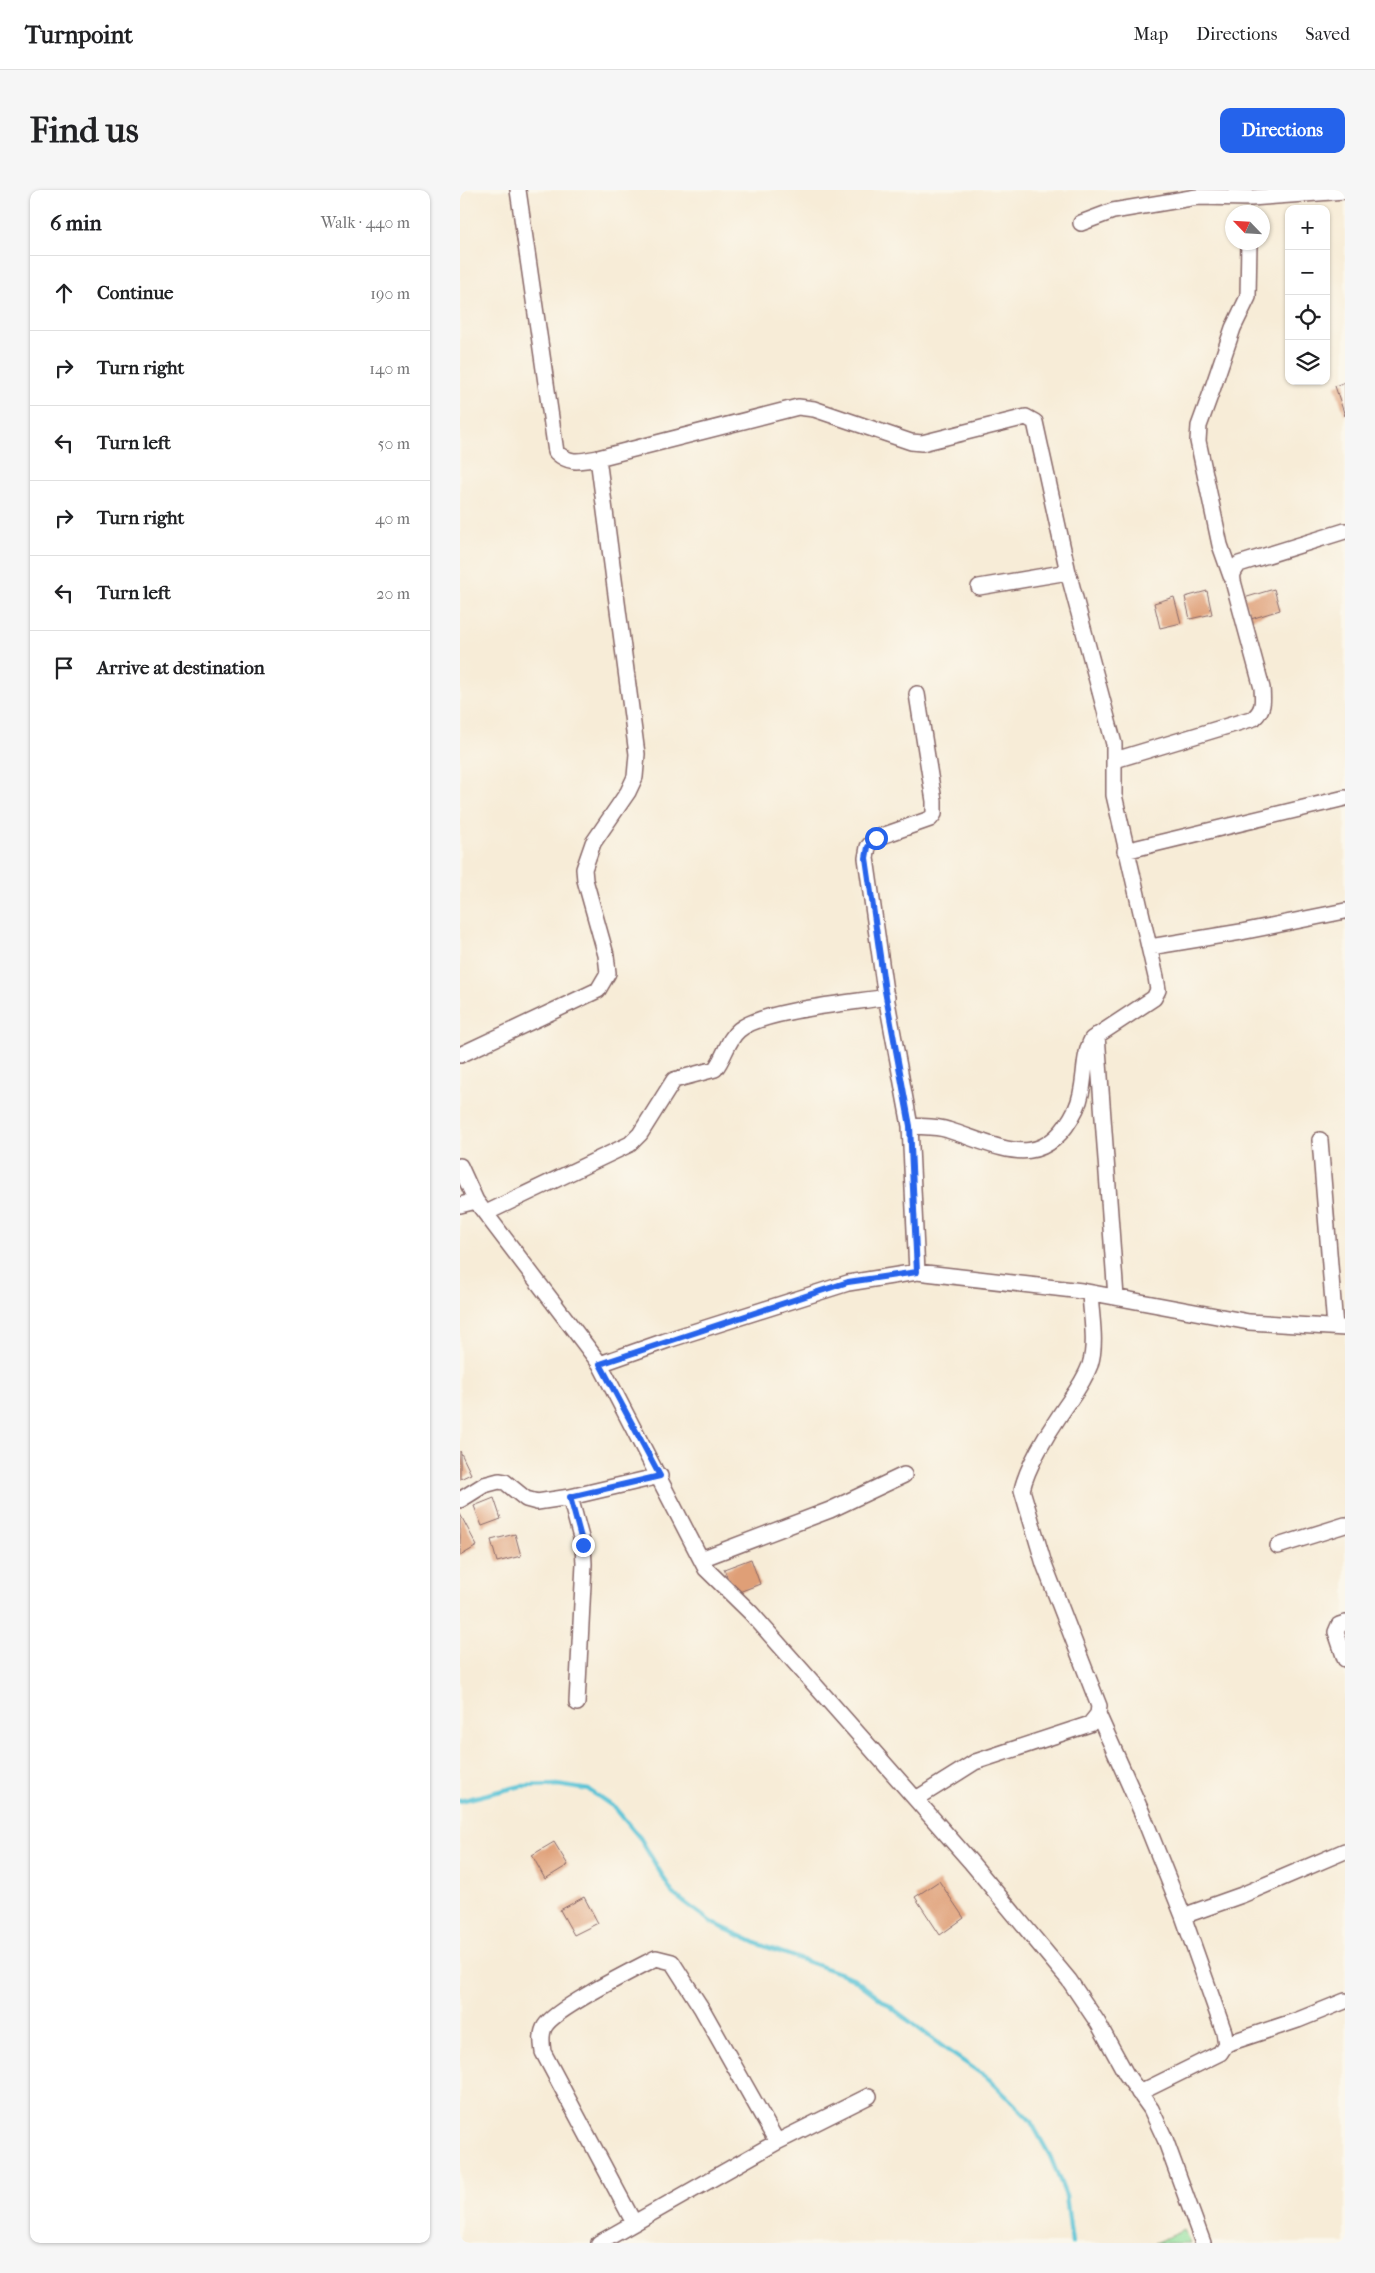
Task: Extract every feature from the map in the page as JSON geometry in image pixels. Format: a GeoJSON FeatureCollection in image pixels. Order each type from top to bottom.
{"type":"FeatureCollection","features":[{"type":"Feature","properties":{"kind":"street"},"geometry":{"type":"LineString","coordinates":[[518,190],[556,452],[564,459],[571,462],[598,458],[798,407],[814,409],[911,442],[922,443],[1026,417],[1035,422],[1068,572],[1114,744],[1114,795],[1125,851],[1150,947],[1158,990],[1154,998],[1096,1036],[1088,1047],[1082,1093],[1077,1108],[1065,1128],[1050,1142],[1034,1150],[1020,1152],[1003,1149],[946,1129],[910,1126]]}},
{"type":"Feature","properties":{"kind":"street"},"geometry":{"type":"LineString","coordinates":[[1081,223],[1113,211],[1197,197],[1250,205],[1298,192],[1345,191]]}},
{"type":"Feature","properties":{"kind":"street"},"geometry":{"type":"LineString","coordinates":[[1115,760],[1254,718],[1261,712],[1264,704],[1262,688],[1231,576],[1220,545],[1198,441],[1199,426],[1210,392],[1233,328],[1248,297],[1249,250]]}},
{"type":"Feature","properties":{"kind":"street"},"geometry":{"type":"LineString","coordinates":[[460,1054],[598,990],[608,973],[606,955],[585,880],[584,869],[593,843],[628,792],[635,777],[637,754],[598,458]]}},
{"type":"Feature","properties":{"kind":"street"},"geometry":{"type":"LineString","coordinates":[[1231,576],[1239,564],[1345,531]]}},
{"type":"Feature","properties":{"kind":"street"},"geometry":{"type":"LineString","coordinates":[[979,587],[1068,572]]}},
{"type":"Feature","properties":{"kind":"street"},"geometry":{"type":"LineString","coordinates":[[917,694],[934,800],[934,814],[930,819],[876,838],[868,847],[866,858],[887,997],[910,1126],[917,1272]]}},
{"type":"Feature","properties":{"kind":"street"},"geometry":{"type":"LineString","coordinates":[[1125,851],[1345,798]]}},
{"type":"Feature","properties":{"kind":"street"},"geometry":{"type":"LineString","coordinates":[[1150,947],[1241,932],[1345,911]]}},
{"type":"Feature","properties":{"kind":"street"},"geometry":{"type":"LineString","coordinates":[[486,1214],[630,1144],[640,1134],[674,1080],[715,1069],[731,1039],[752,1022],[782,1013],[887,997]]}},
{"type":"Feature","properties":{"kind":"street"},"geometry":{"type":"LineString","coordinates":[[1096,1036],[1116,1297]]}},
{"type":"Feature","properties":{"kind":"street"},"geometry":{"type":"LineString","coordinates":[[600,1364],[848,1282],[917,1272],[1090,1292],[1249,1322],[1340,1328],[1320,1140]]}},
{"type":"Feature","properties":{"kind":"street"},"geometry":{"type":"LineString","coordinates":[[460,1166],[476,1201],[600,1364],[660,1476],[701,1559],[714,1578],[751,1613],[970,1860],[1068,1980],[1151,2109],[1165,2139],[1203,2243]]}},
{"type":"Feature","properties":{"kind":"street"},"geometry":{"type":"LineString","coordinates":[[460,1205],[476,1201]]}},
{"type":"Feature","properties":{"kind":"street"},"geometry":{"type":"LineString","coordinates":[[1090,1292],[1093,1346],[1090,1365],[1076,1394],[1061,1414],[1036,1458],[1024,1481],[1022,1490],[1044,1564],[1099,1706],[1098,1714],[1142,1812],[1183,1916],[1224,2032],[1226,2044]]}},
{"type":"Feature","properties":{"kind":"street"},"geometry":{"type":"LineString","coordinates":[[701,1559],[830,1510],[904,1475]]}},
{"type":"Feature","properties":{"kind":"street"},"geometry":{"type":"LineString","coordinates":[[460,1500],[484,1485],[499,1481],[506,1482],[526,1499],[537,1502],[570,1497],[660,1476]]}},
{"type":"Feature","properties":{"kind":"street"},"geometry":{"type":"LineString","coordinates":[[570,1497],[583,1545],[584,1564],[577,1703]]}},
{"type":"Feature","properties":{"kind":"street"},"geometry":{"type":"LineString","coordinates":[[1278,1546],[1345,1525]]}},
{"type":"Feature","properties":{"kind":"street"},"geometry":{"type":"LineString","coordinates":[[1345,1623],[1339,1625],[1336,1632],[1345,1659]]}},
{"type":"Feature","properties":{"kind":"street"},"geometry":{"type":"LineString","coordinates":[[916,1799],[975,1762],[1090,1724],[1098,1714]]}},
{"type":"Feature","properties":{"kind":"street"},"geometry":{"type":"LineString","coordinates":[[1183,1916],[1242,1895],[1345,1851]]}},
{"type":"Feature","properties":{"kind":"street"},"geometry":{"type":"LineString","coordinates":[[634,2223],[548,2061],[542,2042],[544,2027],[552,2017],[605,1986],[656,1958],[672,1962],[702,2009],[777,2142]]}},
{"type":"Feature","properties":{"kind":"street"},"geometry":{"type":"LineString","coordinates":[[1139,2093],[1220,2052],[1226,2044],[1298,2020],[1345,2001]]}},
{"type":"Feature","properties":{"kind":"street"},"geometry":{"type":"LineString","coordinates":[[599,2243],[777,2142],[869,2096]]}},
{"type":"Feature","properties":{"kind":"green space"},"geometry":{"type":"Polygon","coordinates":[[[1184,2230],[1190,2243],[1154,2243],[1184,2230]]]}},
{"type":"Feature","properties":{"kind":"building"},"geometry":{"type":"Polygon","coordinates":[[[1345,382],[1345,416],[1335,386],[1345,382]]]}},
{"type":"Feature","properties":{"kind":"building"},"geometry":{"type":"Polygon","coordinates":[[[1274,589],[1280,610],[1251,619],[1244,598],[1274,589]]]}},
{"type":"Feature","properties":{"kind":"building"},"geometry":{"type":"Polygon","coordinates":[[[1207,591],[1212,614],[1190,619],[1185,597],[1207,591]]]}},
{"type":"Feature","properties":{"kind":"building"},"geometry":{"type":"Polygon","coordinates":[[[1174,597],[1181,623],[1160,628],[1154,603],[1174,597]]]}},
{"type":"Feature","properties":{"kind":"building"},"geometry":{"type":"Polygon","coordinates":[[[460,1451],[471,1474],[460,1479],[460,1451]]]}},
{"type":"Feature","properties":{"kind":"building"},"geometry":{"type":"Polygon","coordinates":[[[494,1498],[501,1519],[482,1526],[474,1506],[494,1498]]]}},
{"type":"Feature","properties":{"kind":"building"},"geometry":{"type":"Polygon","coordinates":[[[460,1514],[477,1546],[460,1556],[460,1514]]]}},
{"type":"Feature","properties":{"kind":"building"},"geometry":{"type":"Polygon","coordinates":[[[515,1534],[521,1556],[497,1562],[491,1540],[515,1534]]]}},
{"type":"Feature","properties":{"kind":"building"},"geometry":{"type":"Polygon","coordinates":[[[751,1559],[760,1584],[734,1594],[724,1569],[751,1559]]]}},
{"type":"Feature","properties":{"kind":"building"},"geometry":{"type":"Polygon","coordinates":[[[554,1842],[568,1865],[545,1879],[532,1855],[554,1842]]]}},
{"type":"Feature","properties":{"kind":"building"},"geometry":{"type":"Polygon","coordinates":[[[939,1881],[964,1918],[940,1935],[915,1897],[939,1881]]]}},
{"type":"Feature","properties":{"kind":"building"},"geometry":{"type":"Polygon","coordinates":[[[584,1897],[598,1923],[574,1935],[560,1910],[584,1897]]]}},
{"type":"Feature","properties":{"kind":"waterway"},"geometry":{"type":"LineString","coordinates":[[460,1801],[521,1786],[558,1785],[589,1790],[615,1808],[640,1838],[673,1894],[711,1922],[758,1944],[853,1978],[947,2050],[989,2079],[1030,2120],[1050,2156],[1066,2196],[1072,2243]]}},
{"type":"Feature","properties":{"kind":"route"},"geometry":{"type":"LineString","coordinates":[[583,1545],[570,1497],[660,1476],[600,1364],[848,1282],[917,1272],[910,1126],[885,991],[866,858],[868,847],[876,838]]}}]}
